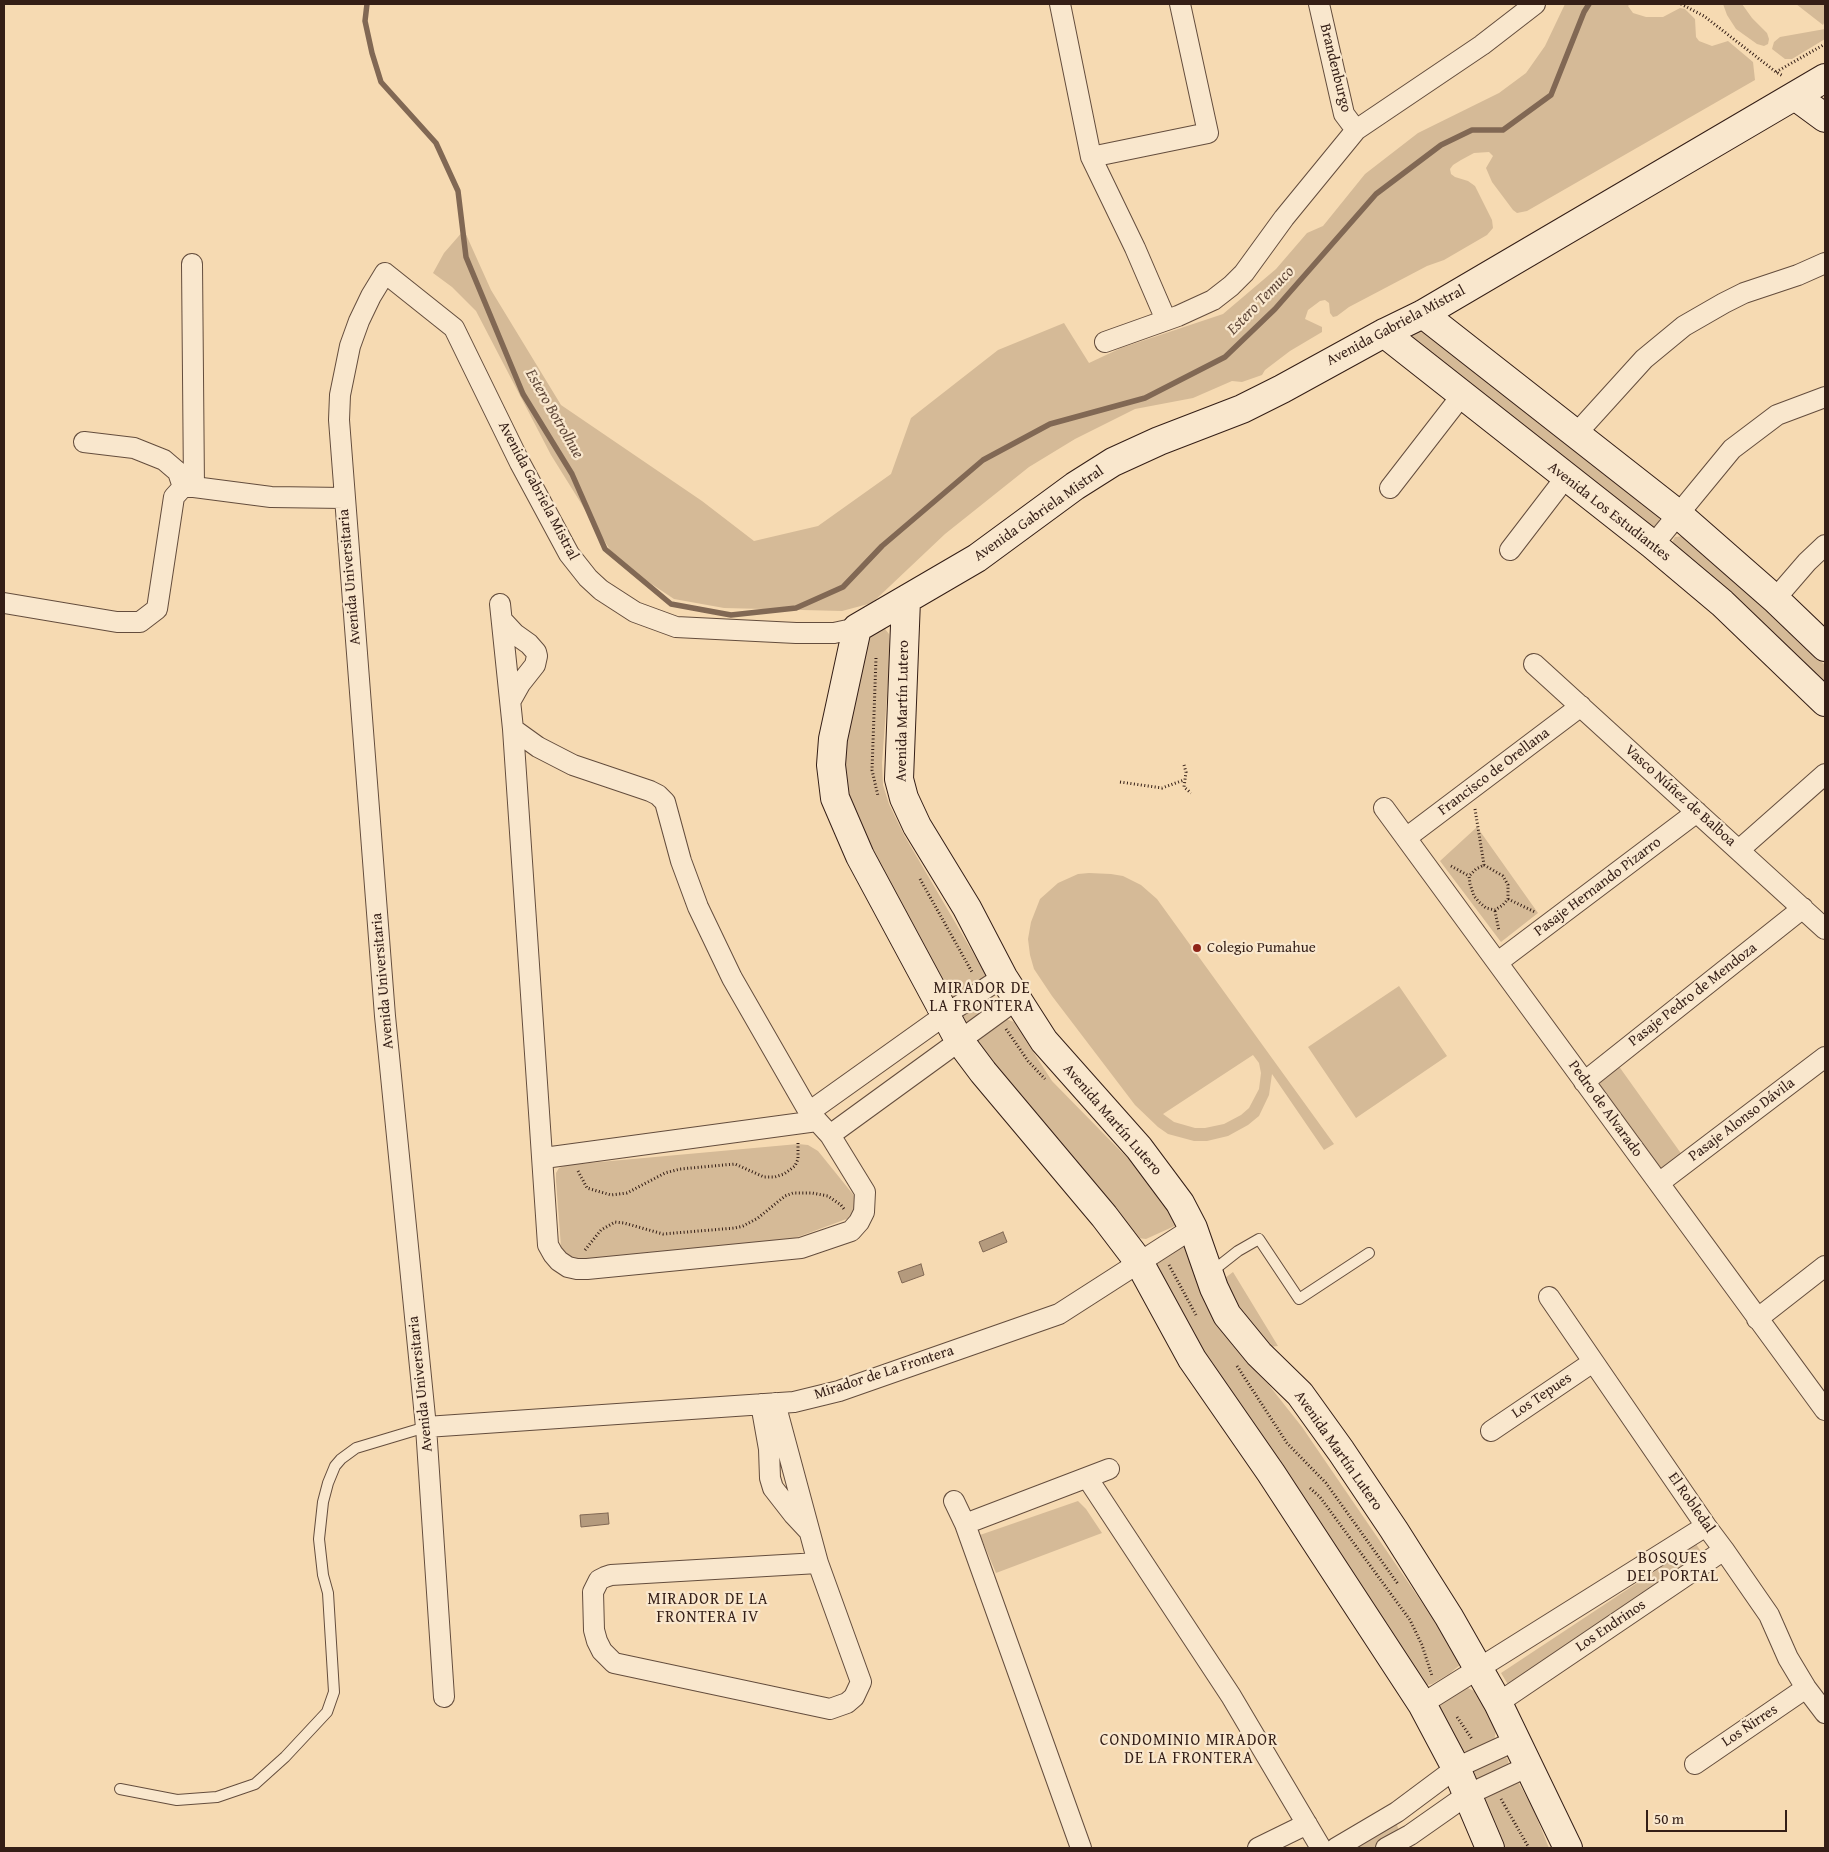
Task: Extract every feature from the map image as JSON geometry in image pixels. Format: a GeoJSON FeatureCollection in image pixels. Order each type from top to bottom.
{"type":"FeatureCollection","features":[{"type":"Feature","properties":{"kind":"street"},"geometry":{"type":"LineString","coordinates":[[1060,4],[1091,158],[1135,248],[1166,320]]}},
{"type":"Feature","properties":{"kind":"street"},"geometry":{"type":"LineString","coordinates":[[1091,158],[1208,133],[1180,4]]}},
{"type":"Feature","properties":{"kind":"street","name":"Brandenburgo"},"geometry":{"type":"LineString","coordinates":[[1318,4],[1344,114],[1356,130]]}},
{"type":"Feature","properties":{"kind":"street"},"geometry":{"type":"LineString","coordinates":[[1104,342],[1166,320],[1213,300],[1230,286],[1250,265],[1284,218],[1356,130],[1482,45],[1535,4]]}},
{"type":"Feature","properties":{"kind":"street"},"geometry":{"type":"LineString","coordinates":[[1810,87],[1825,118]]}},
{"type":"Feature","properties":{"kind":"street","name":"Avenida Gabriela Mistral"},"geometry":{"type":"LineString","coordinates":[[385,273],[454,328],[520,463],[570,554],[588,578],[601,590],[635,612],[676,627],[834,633],[857,628],[977,558],[1075,486],[1113,462],[1159,441],[1242,409],[1384,332],[1423,314],[1810,87]]}},
{"type":"Feature","properties":{"kind":"street"},"geometry":{"type":"LineString","coordinates":[[1576,434],[1644,358],[1684,326],[1744,293],[1798,275],[1825,263]]}},
{"type":"Feature","properties":{"kind":"street"},"geometry":{"type":"LineString","coordinates":[[189,487],[192,264]]}},
{"type":"Feature","properties":{"kind":"street","name":"Avenida Universitaria"},"geometry":{"type":"LineString","coordinates":[[385,273],[359,321],[350,346],[344,370],[339,420],[385,1016],[426,1427],[444,1697]]}},
{"type":"Feature","properties":{"kind":"street"},"geometry":{"type":"LineString","coordinates":[[1423,314],[1678,514],[1775,599],[1825,647]]}},
{"type":"Feature","properties":{"kind":"street","name":"Avenida Los Estudiantes"},"geometry":{"type":"LineString","coordinates":[[1384,332],[1653,545],[1722,603],[1825,702]]}},
{"type":"Feature","properties":{"kind":"street"},"geometry":{"type":"LineString","coordinates":[[1390,488],[1462,395]]}},
{"type":"Feature","properties":{"kind":"street"},"geometry":{"type":"LineString","coordinates":[[1653,545],[1732,449],[1777,415],[1825,397]]}},
{"type":"Feature","properties":{"kind":"street"},"geometry":{"type":"LineString","coordinates":[[84,442],[134,448],[164,460],[178,472],[189,487]]}},
{"type":"Feature","properties":{"kind":"street"},"geometry":{"type":"LineString","coordinates":[[1510,550],[1566,477]]}},
{"type":"Feature","properties":{"kind":"street"},"geometry":{"type":"LineString","coordinates":[[4,603],[117,622],[140,622],[157,610],[174,496],[189,487],[271,497],[344,498]]}},
{"type":"Feature","properties":{"kind":"street"},"geometry":{"type":"LineString","coordinates":[[1775,599],[1825,544]]}},
{"type":"Feature","properties":{"kind":"street","name":"Avenida Martín Lutero"},"geometry":{"type":"LineString","coordinates":[[906,600],[899,779],[904,798],[917,826],[967,908],[1010,988],[1044,1041],[1139,1148],[1180,1203],[1193,1228],[1220,1301],[1236,1327],[1259,1354],[1300,1394],[1341,1451],[1444,1609],[1498,1703],[1568,1848]]}},
{"type":"Feature","properties":{"kind":"street"},"geometry":{"type":"LineString","coordinates":[[510,700],[535,665],[537,656],[529,644],[515,634],[501,612],[510,700],[514,729],[544,1158],[548,1245],[552,1254],[568,1267],[582,1269],[801,1248],[851,1231],[859,1222],[864,1212],[865,1192],[814,1123],[732,978],[698,907],[681,861],[668,809],[664,802],[658,794],[573,765],[538,747],[514,729]]}},
{"type":"Feature","properties":{"kind":"street"},"geometry":{"type":"LineString","coordinates":[[857,628],[833,739],[831,765],[835,798],[860,856],[959,1040],[983,1072],[1104,1216],[1139,1262],[1192,1359],[1271,1473],[1422,1704],[1456,1768],[1490,1848]]}},
{"type":"Feature","properties":{"kind":"street","name":"Vasco Núñez de Balboa"},"geometry":{"type":"LineString","coordinates":[[1534,664],[1825,929]]}},
{"type":"Feature","properties":{"kind":"street","name":"Francisco de Orellana"},"geometry":{"type":"LineString","coordinates":[[1406,838],[1581,706]]}},
{"type":"Feature","properties":{"kind":"street"},"geometry":{"type":"LineString","coordinates":[[1739,850],[1825,774]]}},
{"type":"Feature","properties":{"kind":"street","name":"Pedro de Alvarado"},"geometry":{"type":"LineString","coordinates":[[1384,808],[1825,1410]]}},
{"type":"Feature","properties":{"kind":"street","name":"Pasaje Hernando Pizarro"},"geometry":{"type":"LineString","coordinates":[[1498,962],[1697,812]]}},
{"type":"Feature","properties":{"kind":"street","name":"Pasaje Pedro de Mendoza"},"geometry":{"type":"LineString","coordinates":[[1584,1082],[1803,908]]}},
{"type":"Feature","properties":{"kind":"street"},"geometry":{"type":"LineString","coordinates":[[814,1123],[945,1015],[1010,988]]}},
{"type":"Feature","properties":{"kind":"street"},"geometry":{"type":"LineString","coordinates":[[544,1158],[814,1123],[959,1040],[1010,988]]}},
{"type":"Feature","properties":{"kind":"street","name":"Pasaje Alonso Dávila"},"geometry":{"type":"LineString","coordinates":[[1659,1182],[1825,1057]]}},
{"type":"Feature","properties":{"kind":"street","name":"Mirador de La Frontera"},"geometry":{"type":"LineString","coordinates":[[426,1427],[794,1402],[839,1391],[1059,1314],[1193,1228]]}},
{"type":"Feature","properties":{"kind":"street"},"geometry":{"type":"LineString","coordinates":[[1757,1319],[1825,1266]]}},
{"type":"Feature","properties":{"kind":"street","name":"El Robledal"},"geometry":{"type":"LineString","coordinates":[[1549,1297],[1769,1615],[1788,1658],[1806,1688],[1825,1713]]}},
{"type":"Feature","properties":{"kind":"street","name":"Los Tepues"},"geometry":{"type":"LineString","coordinates":[[1491,1431],[1593,1362]]}},
{"type":"Feature","properties":{"kind":"street"},"geometry":{"type":"LineString","coordinates":[[768,1404],[810,1531],[818,1563],[861,1682],[854,1697],[839,1707],[830,1708],[614,1663],[602,1651],[597,1641],[594,1630],[593,1592],[596,1585],[610,1575],[818,1563]]}},
{"type":"Feature","properties":{"kind":"street"},"geometry":{"type":"LineString","coordinates":[[965,1524],[1088,1479],[1109,1469]]}},
{"type":"Feature","properties":{"kind":"street"},"geometry":{"type":"LineString","coordinates":[[1088,1479],[1231,1696],[1321,1848]]}},
{"type":"Feature","properties":{"kind":"street"},"geometry":{"type":"LineString","coordinates":[[954,1501],[965,1524],[1082,1848]]}},
{"type":"Feature","properties":{"kind":"street"},"geometry":{"type":"LineString","coordinates":[[1422,1704],[1706,1526]]}},
{"type":"Feature","properties":{"kind":"street","name":"Los Endrinos"},"geometry":{"type":"LineString","coordinates":[[1498,1703],[1724,1550]]}},
{"type":"Feature","properties":{"kind":"street","name":"Los Ñirres"},"geometry":{"type":"LineString","coordinates":[[1695,1764],[1806,1688]]}},
{"type":"Feature","properties":{"kind":"street"},"geometry":{"type":"LineString","coordinates":[[1336,1848],[1397,1812],[1456,1768],[1517,1740]]}},
{"type":"Feature","properties":{"kind":"street"},"geometry":{"type":"LineString","coordinates":[[1386,1848],[1410,1835],[1467,1795],[1529,1766]]}},
{"type":"Feature","properties":{"kind":"street"},"geometry":{"type":"LineString","coordinates":[[1397,1812],[1410,1835]]}},
{"type":"Feature","properties":{"kind":"street"},"geometry":{"type":"LineString","coordinates":[[1258,1848],[1307,1824]]}},
{"type":"Feature","properties":{"kind":"lane"},"geometry":{"type":"LineString","coordinates":[[1209,1273],[1238,1251],[1259,1239],[1299,1299],[1369,1253]]}},
{"type":"Feature","properties":{"kind":"lane"},"geometry":{"type":"LineString","coordinates":[[120,1789],[177,1800],[217,1797],[255,1784],[327,1712],[334,1692],[328,1593],[323,1575],[319,1539],[323,1502],[328,1483],[335,1466],[356,1448],[426,1427]]}},
{"type":"Feature","properties":{"kind":"path"},"geometry":{"type":"LineString","coordinates":[[1681,4],[1704,16],[1776,72],[1810,87]]}},
{"type":"Feature","properties":{"kind":"path"},"geometry":{"type":"LineString","coordinates":[[1776,72],[1825,44]]}},
{"type":"Feature","properties":{"kind":"path"},"geometry":{"type":"LineString","coordinates":[[1184,765],[1186,772],[1184,787],[1192,793]]}},
{"type":"Feature","properties":{"kind":"path"},"geometry":{"type":"LineString","coordinates":[[1120,782],[1162,788],[1184,780]]}},
{"type":"Feature","properties":{"kind":"path"},"geometry":{"type":"LineString","coordinates":[[1472,788],[1484,865]]}},
{"type":"Feature","properties":{"kind":"path"},"geometry":{"type":"LineString","coordinates":[[1484,865],[1503,876],[1508,886],[1508,899],[1495,910],[1486,908],[1474,896],[1470,884],[1469,876],[1476,869],[1484,865]]}},
{"type":"Feature","properties":{"kind":"path"},"geometry":{"type":"LineString","coordinates":[[1508,899],[1538,913],[1548,924]]}},
{"type":"Feature","properties":{"kind":"path"},"geometry":{"type":"LineString","coordinates":[[573,1154],[579,1174],[587,1188],[605,1194],[618,1195],[627,1193],[665,1173],[680,1169],[735,1164],[764,1177],[775,1177],[791,1170],[814,1123]]}},
{"type":"Feature","properties":{"kind":"path"},"geometry":{"type":"LineString","coordinates":[[582,1269],[585,1250],[601,1230],[615,1222],[663,1234],[735,1228],[758,1218],[785,1196],[793,1193],[812,1193],[828,1196],[841,1205],[849,1219],[851,1231]]}},
{"type":"Feature","properties":{"kind":"shaded area"},"geometry":{"type":"Polygon","coordinates":[[[1565,4],[1630,4],[1628,6],[1633,13],[1646,17],[1663,17],[1680,8],[1685,9],[1695,19],[1696,37],[1699,41],[1712,46],[1728,41],[1753,62],[1755,80],[1527,211],[1517,213],[1513,210],[1492,182],[1486,168],[1493,156],[1489,152],[1474,153],[1461,160],[1450,169],[1451,174],[1475,186],[1492,220],[1493,228],[1487,235],[1444,260],[1427,266],[1349,307],[1337,316],[1333,317],[1330,313],[1329,303],[1325,300],[1320,301],[1308,310],[1305,319],[1322,327],[1322,332],[1290,351],[1265,370],[1262,375],[1242,382],[1232,381],[1193,398],[1135,409],[1075,439],[1029,467],[945,534],[872,603],[842,611],[724,608],[674,599],[641,577],[612,553],[551,455],[476,311],[452,287],[433,273],[444,253],[464,230],[491,290],[561,405],[702,501],[754,541],[818,526],[891,474],[911,418],[998,350],[1064,323],[1089,363],[1121,348],[1223,314],[1276,269],[1307,233],[1323,226],[1365,174],[1418,133],[1499,93],[1526,73],[1545,46],[1565,4]]]}},
{"type":"Feature","properties":{"kind":"shaded area"},"geometry":{"type":"Polygon","coordinates":[[[1723,4],[1742,4],[1752,18],[1767,33],[1768,44],[1764,46],[1757,44],[1736,29],[1727,15],[1723,4]]]}},
{"type":"Feature","properties":{"kind":"shaded area"},"geometry":{"type":"Polygon","coordinates":[[[1796,4],[1825,4],[1825,21],[1823,25],[1796,4]]]}},
{"type":"Feature","properties":{"kind":"shaded area"},"geometry":{"type":"Polygon","coordinates":[[[1825,29],[1825,39],[1792,59],[1785,59],[1772,49],[1774,42],[1780,37],[1825,29]]]}},
{"type":"Feature","properties":{"kind":"shaded area"},"geometry":{"type":"Polygon","coordinates":[[[1417,328],[1424,328],[1659,518],[1661,528],[1654,532],[1415,342],[1412,336],[1417,328]]]}},
{"type":"Feature","properties":{"kind":"shaded area"},"geometry":{"type":"Polygon","coordinates":[[[1683,536],[1825,665],[1825,687],[1671,544],[1675,537],[1683,536]]]}},
{"type":"Feature","properties":{"kind":"shaded area"},"geometry":{"type":"Polygon","coordinates":[[[882,625],[889,634],[890,655],[882,763],[883,785],[889,804],[904,835],[986,975],[965,998],[950,999],[845,797],[841,745],[870,628],[882,625]]]}},
{"type":"Feature","properties":{"kind":"shaded area"},"geometry":{"type":"Polygon","coordinates":[[[1477,827],[1538,913],[1501,942],[1440,861],[1477,827]]]}},
{"type":"Feature","properties":{"kind":"shaded area"},"geometry":{"type":"Polygon","coordinates":[[[1078,874],[1123,876],[1141,885],[1157,899],[1334,1144],[1324,1150],[1272,1074],[1269,1095],[1259,1116],[1248,1125],[1228,1136],[1207,1141],[1194,1141],[1168,1134],[1135,1105],[1052,996],[1034,969],[1030,955],[1028,939],[1031,922],[1040,899],[1058,883],[1078,874]],[[1253,1055],[1163,1114],[1174,1122],[1195,1128],[1224,1124],[1241,1115],[1249,1108],[1259,1089],[1261,1073],[1259,1063],[1253,1055]]]}},
{"type":"Feature","properties":{"kind":"shaded area"},"geometry":{"type":"Polygon","coordinates":[[[1399,986],[1447,1056],[1356,1118],[1308,1047],[1399,986]]]}},
{"type":"Feature","properties":{"kind":"shaded area"},"geometry":{"type":"Polygon","coordinates":[[[990,993],[997,1005],[967,1026],[955,1010],[990,993]]]}},
{"type":"Feature","properties":{"kind":"shaded area"},"geometry":{"type":"Polygon","coordinates":[[[1006,1019],[1014,1022],[1052,1081],[1149,1180],[1179,1224],[1146,1239],[1138,1238],[1131,1233],[980,1058],[974,1036],[1006,1019]]]}},
{"type":"Feature","properties":{"kind":"shaded area"},"geometry":{"type":"Polygon","coordinates":[[[1618,1065],[1685,1159],[1660,1176],[1593,1082],[1618,1065]]]}},
{"type":"Feature","properties":{"kind":"shaded area"},"geometry":{"type":"Polygon","coordinates":[[[798,1144],[808,1145],[818,1151],[856,1198],[858,1204],[852,1217],[795,1238],[738,1246],[574,1260],[567,1256],[561,1247],[556,1181],[556,1173],[559,1168],[567,1165],[798,1144]]]}},
{"type":"Feature","properties":{"kind":"shaded area"},"geometry":{"type":"Polygon","coordinates":[[[1003,1232],[1007,1242],[983,1252],[979,1242],[1003,1232]]]}},
{"type":"Feature","properties":{"kind":"shaded area"},"geometry":{"type":"Polygon","coordinates":[[[1182,1245],[1188,1246],[1195,1277],[1206,1303],[1248,1364],[1268,1384],[1302,1427],[1455,1651],[1460,1660],[1460,1665],[1449,1674],[1432,1684],[1423,1686],[1256,1440],[1161,1285],[1155,1262],[1182,1245]]]}},
{"type":"Feature","properties":{"kind":"shaded area"},"geometry":{"type":"Polygon","coordinates":[[[921,1264],[924,1275],[902,1283],[898,1272],[921,1264]]]}},
{"type":"Feature","properties":{"kind":"shaded area"},"geometry":{"type":"Polygon","coordinates":[[[1233,1272],[1278,1346],[1261,1348],[1221,1281],[1233,1272]]]}},
{"type":"Feature","properties":{"kind":"shaded area"},"geometry":{"type":"Polygon","coordinates":[[[1078,1501],[1086,1509],[1102,1533],[996,1573],[980,1535],[1078,1501]]]}},
{"type":"Feature","properties":{"kind":"shaded area"},"geometry":{"type":"Polygon","coordinates":[[[608,1513],[609,1524],[581,1527],[580,1515],[608,1513]]]}},
{"type":"Feature","properties":{"kind":"shaded area"},"geometry":{"type":"Polygon","coordinates":[[[1696,1544],[1704,1556],[1509,1686],[1501,1673],[1696,1544]]]}},
{"type":"Feature","properties":{"kind":"shaded area"},"geometry":{"type":"Polygon","coordinates":[[[1466,1687],[1474,1691],[1495,1726],[1496,1731],[1494,1741],[1468,1752],[1458,1748],[1440,1713],[1439,1707],[1446,1699],[1466,1687]]]}},
{"type":"Feature","properties":{"kind":"shaded area"},"geometry":{"type":"Polygon","coordinates":[[[1505,1756],[1508,1759],[1509,1766],[1477,1783],[1467,1772],[1505,1756]]]}},
{"type":"Feature","properties":{"kind":"shaded area"},"geometry":{"type":"Polygon","coordinates":[[[1517,1780],[1532,1806],[1549,1848],[1504,1848],[1486,1815],[1481,1804],[1485,1790],[1517,1780]]]}},
{"type":"Feature","properties":{"kind":"shaded area"},"geometry":{"type":"Polygon","coordinates":[[[1391,1823],[1397,1825],[1399,1831],[1377,1848],[1348,1848],[1391,1823]]]}},
{"type":"Feature","properties":{"kind":"waterway","name":"Estero Botrolhue"},"geometry":{"type":"LineString","coordinates":[[367,4],[365,21],[381,82],[436,143],[458,191],[466,257],[523,394],[572,474],[605,549],[671,604],[731,615],[796,608],[843,587],[882,546],[983,460],[1050,424],[1145,398],[1225,357],[1275,309],[1376,194],[1441,145],[1472,130],[1503,130],[1551,95],[1584,12],[1589,4]]}},
{"type":"Feature","properties":{"kind":"place","name":"Colegio Pumahue"},"geometry":{"type":"Point","coordinates":[1197,948]}},
{"type":"Feature","properties":{"kind":"district","name":"MIRADOR DE LA FRONTERA"},"geometry":{"type":"Point","coordinates":[982,998]}},
{"type":"Feature","properties":{"kind":"district","name":"BOSQUES DEL PORTAL"},"geometry":{"type":"Point","coordinates":[1673,1568]}},
{"type":"Feature","properties":{"kind":"district","name":"MIRADOR DE LA FRONTERA IV"},"geometry":{"type":"Point","coordinates":[708,1609]}},
{"type":"Feature","properties":{"kind":"district","name":"CONDOMINIO MIRADOR DE LA FRONTERA"},"geometry":{"type":"Point","coordinates":[1189,1750]}},
{"type":"Feature","properties":{"kind":"water label","name":"Estero Temuco"},"geometry":{"type":"Point","coordinates":[1261,301]}}]}
